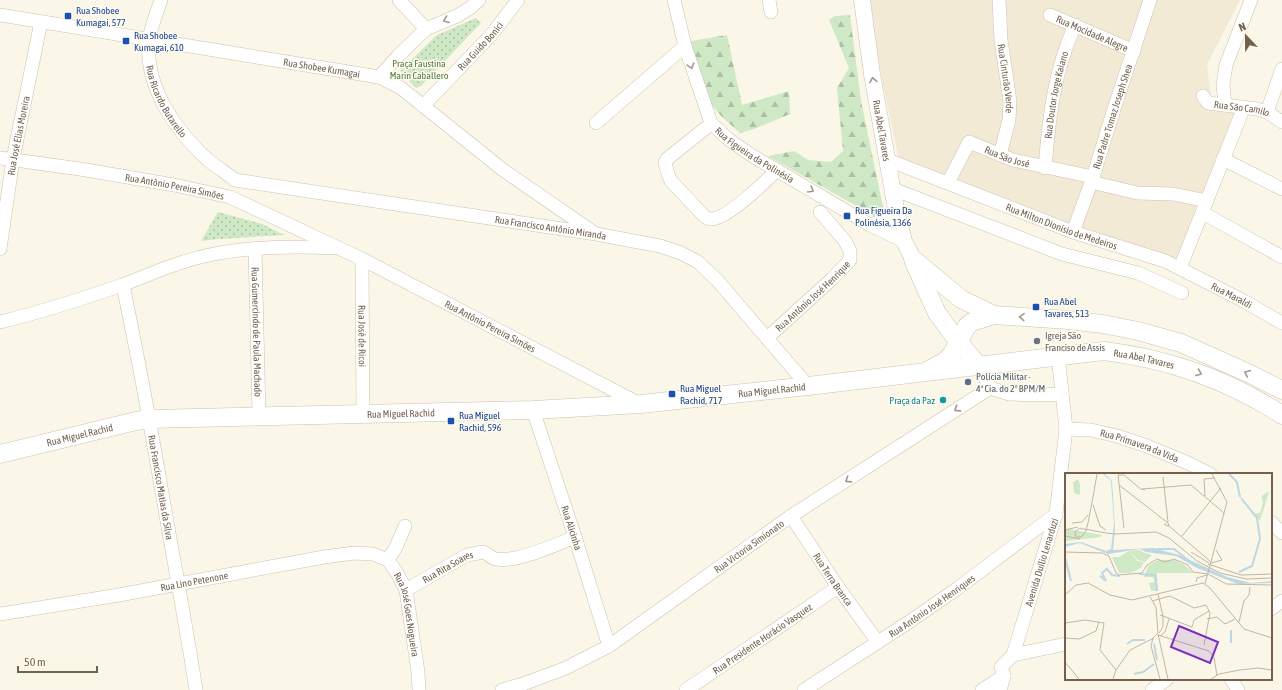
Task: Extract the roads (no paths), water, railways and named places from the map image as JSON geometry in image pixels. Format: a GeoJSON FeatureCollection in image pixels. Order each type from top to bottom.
{"type":"FeatureCollection","features":[{"type":"Feature","properties":{"kind":"main road","name":"Rua Abel Tavares"},"geometry":{"type":"LineString","coordinates":[[912,259],[961,299],[994,315],[1068,320],[1103,324],[1138,331],[1181,343],[1282,390]]}},
{"type":"Feature","properties":{"kind":"main road","name":"Rua Abel Tavares"},"geometry":{"type":"LineString","coordinates":[[912,259],[937,313],[959,343],[979,366],[1104,351],[1134,355],[1190,370],[1226,383],[1260,401],[1282,415]]}},
{"type":"Feature","properties":{"kind":"main road"},"geometry":{"type":"LineString","coordinates":[[937,313],[942,314],[953,310],[960,304],[961,299]]}},
{"type":"Feature","properties":{"kind":"main road","name":"Rua Miguel Rachid"},"geometry":{"type":"LineString","coordinates":[[925,372],[944,362],[952,354],[967,326],[972,322],[994,315]]}},
{"type":"Feature","properties":{"kind":"main road"},"geometry":{"type":"LineString","coordinates":[[1103,324],[1111,331],[1113,336],[1113,341],[1104,351]]}},
{"type":"Feature","properties":{"kind":"main road"},"geometry":{"type":"LineString","coordinates":[[1134,355],[1138,331]]}},
{"type":"Feature","properties":{"kind":"main road","name":"Rua Miguel Rachid"},"geometry":{"type":"LineString","coordinates":[[0,454],[136,421],[150,419],[259,415],[533,410],[641,404],[979,366]]}},
{"type":"Feature","properties":{"kind":"street","name":"Rua Ricardo Butarello"},"geometry":{"type":"LineString","coordinates":[[161,0],[149,40],[149,58],[159,96],[169,114],[185,136],[208,160],[235,180]]}},
{"type":"Feature","properties":{"kind":"street"},"geometry":{"type":"LineString","coordinates":[[399,0],[426,29]]}},
{"type":"Feature","properties":{"kind":"street"},"geometry":{"type":"LineString","coordinates":[[379,78],[399,55],[426,29],[457,16],[479,0]]}},
{"type":"Feature","properties":{"kind":"street","name":"Rua Guido Bonici"},"geometry":{"type":"LineString","coordinates":[[423,106],[492,34],[518,0]]}},
{"type":"Feature","properties":{"kind":"street","name":"Rua Abel Tavares"},"geometry":{"type":"LineString","coordinates":[[862,0],[872,74],[897,215],[904,241],[912,259]]}},
{"type":"Feature","properties":{"kind":"street","name":"Rua Cinturão Verde"},"geometry":{"type":"LineString","coordinates":[[999,0],[1001,40],[1010,102],[1009,120],[1000,155]]}},
{"type":"Feature","properties":{"kind":"street","name":"Rua Padre Tomaz Joseph Shea"},"geometry":{"type":"LineString","coordinates":[[1073,232],[1092,179],[1150,0]]}},
{"type":"Feature","properties":{"kind":"street"},"geometry":{"type":"LineString","coordinates":[[1225,105],[1223,85],[1226,65],[1251,0]]}},
{"type":"Feature","properties":{"kind":"street","name":"Rua Figueira da Polinésia"},"geometry":{"type":"LineString","coordinates":[[674,1],[685,46],[710,122],[728,139],[751,155],[870,225],[904,241]]}},
{"type":"Feature","properties":{"kind":"street","name":"Rua Shobee Kumagai"},"geometry":{"type":"LineString","coordinates":[[0,14],[40,22],[379,78],[401,88],[503,170],[596,234]]}},
{"type":"Feature","properties":{"kind":"street","name":"Rua Mocidade Alegre"},"geometry":{"type":"LineString","coordinates":[[1050,15],[1134,51]]}},
{"type":"Feature","properties":{"kind":"street","name":"Rua José Elias Moreira"},"geometry":{"type":"LineString","coordinates":[[0,249],[13,159],[40,22]]}},
{"type":"Feature","properties":{"kind":"street","name":"Rua Doutor Jorge Kaiano"},"geometry":{"type":"LineString","coordinates":[[1046,168],[1052,101],[1064,52],[1075,25]]}},
{"type":"Feature","properties":{"kind":"street"},"geometry":{"type":"LineString","coordinates":[[596,123],[685,46]]}},
{"type":"Feature","properties":{"kind":"street"},"geometry":{"type":"LineString","coordinates":[[1267,112],[1282,69]]}},
{"type":"Feature","properties":{"kind":"street","name":"Rua São Camilo"},"geometry":{"type":"LineString","coordinates":[[1203,96],[1208,103],[1244,107],[1267,112],[1282,122]]}},
{"type":"Feature","properties":{"kind":"street"},"geometry":{"type":"LineString","coordinates":[[1180,268],[1244,107]]}},
{"type":"Feature","properties":{"kind":"street"},"geometry":{"type":"LineString","coordinates":[[707,127],[667,159],[665,163],[671,181],[704,217],[716,219],[726,214],[761,186],[777,170]]}},
{"type":"Feature","properties":{"kind":"street","name":"Rua São José"},"geometry":{"type":"LineString","coordinates":[[948,183],[969,142],[1013,160],[1092,179],[1136,193],[1173,194],[1205,207]]}},
{"type":"Feature","properties":{"kind":"street","name":"Rua Antônio Pereira Simões"},"geometry":{"type":"LineString","coordinates":[[0,158],[174,184],[230,197],[362,259],[641,404]]}},
{"type":"Feature","properties":{"kind":"street"},"geometry":{"type":"LineString","coordinates":[[1223,158],[1282,189]]}},
{"type":"Feature","properties":{"kind":"street","name":"Rua Milton Dionísio de Medeiros"},"geometry":{"type":"LineString","coordinates":[[888,160],[1073,232],[1153,257],[1180,268]]}},
{"type":"Feature","properties":{"kind":"street"},"geometry":{"type":"LineString","coordinates":[[230,197],[235,180]]}},
{"type":"Feature","properties":{"kind":"street","name":"Rua Francisco Antônio Miranda"},"geometry":{"type":"LineString","coordinates":[[235,180],[596,234],[660,246],[681,253],[698,262],[717,280],[808,386]]}},
{"type":"Feature","properties":{"kind":"street"},"geometry":{"type":"LineString","coordinates":[[893,189],[1062,254],[1138,273],[1182,293]]}},
{"type":"Feature","properties":{"kind":"street"},"geometry":{"type":"LineString","coordinates":[[1205,207],[1282,257]]}},
{"type":"Feature","properties":{"kind":"street","name":"Rua Antônio José Henrique"},"geometry":{"type":"LineString","coordinates":[[767,338],[834,278],[850,260],[850,251],[845,241],[820,212]]}},
{"type":"Feature","properties":{"kind":"street"},"geometry":{"type":"LineString","coordinates":[[870,225],[897,215]]}},
{"type":"Feature","properties":{"kind":"street","name":"Rua Antônio Pereira Simões"},"geometry":{"type":"LineString","coordinates":[[0,322],[69,303],[184,261],[212,254],[255,249],[314,247],[340,248]]}},
{"type":"Feature","properties":{"kind":"street","name":"Rua Gumercindo de Paula Machado"},"geometry":{"type":"LineString","coordinates":[[255,249],[259,415]]}},
{"type":"Feature","properties":{"kind":"street","name":"Rua José de Ricoi"},"geometry":{"type":"LineString","coordinates":[[362,259],[363,413]]}},
{"type":"Feature","properties":{"kind":"street","name":"Rua Maraldi"},"geometry":{"type":"LineString","coordinates":[[1180,268],[1242,300],[1282,323]]}},
{"type":"Feature","properties":{"kind":"street","name":"Rua Francisco Matias da Silva"},"geometry":{"type":"LineString","coordinates":[[123,284],[150,419],[196,690]]}},
{"type":"Feature","properties":{"kind":"street","name":"Avenida Duílio Lenarduzi"},"geometry":{"type":"LineString","coordinates":[[1000,690],[1004,676],[1001,667],[1013,655],[1061,514],[1066,429],[1058,356]]}},
{"type":"Feature","properties":{"kind":"street"},"geometry":{"type":"LineString","coordinates":[[979,366],[990,388],[1009,394],[1062,394]]}},
{"type":"Feature","properties":{"kind":"street","name":"Rua Victoria Simionato"},"geometry":{"type":"LineString","coordinates":[[502,690],[566,668],[609,646],[791,516],[990,388]]}},
{"type":"Feature","properties":{"kind":"street","name":"Rua Alicinha"},"geometry":{"type":"LineString","coordinates":[[533,410],[609,646]]}},
{"type":"Feature","properties":{"kind":"street","name":"Rua Primavera da Vida"},"geometry":{"type":"LineString","coordinates":[[1066,429],[1091,430],[1117,436],[1147,446],[1208,473]]}},
{"type":"Feature","properties":{"kind":"street","name":"Rua Antônio José Henriques"},"geometry":{"type":"LineString","coordinates":[[804,690],[909,622],[1061,514]]}},
{"type":"Feature","properties":{"kind":"street","name":"Rua Terra Branca"},"geometry":{"type":"LineString","coordinates":[[791,516],[838,587],[877,642]]}},
{"type":"Feature","properties":{"kind":"street"},"geometry":{"type":"LineString","coordinates":[[1272,523],[1282,533]]}},
{"type":"Feature","properties":{"kind":"street"},"geometry":{"type":"LineString","coordinates":[[388,560],[396,547],[405,526]]}},
{"type":"Feature","properties":{"kind":"street","name":"Rua Rita Soares"},"geometry":{"type":"LineString","coordinates":[[406,590],[467,555],[485,552],[490,558],[499,560],[510,559],[544,549],[575,537]]}},
{"type":"Feature","properties":{"kind":"street","name":"Rua Lino Petenone"},"geometry":{"type":"LineString","coordinates":[[0,614],[179,584],[324,557],[373,554],[388,560]]}},
{"type":"Feature","properties":{"kind":"street","name":"Rua José Goes Nogueira"},"geometry":{"type":"LineString","coordinates":[[388,560],[406,590],[418,672],[419,690]]}},
{"type":"Feature","properties":{"kind":"street","name":"Rua Presidente Horácio Vasquez"},"geometry":{"type":"LineString","coordinates":[[686,690],[838,587]]}},
{"type":"Feature","properties":{"kind":"street"},"geometry":{"type":"LineString","coordinates":[[1272,608],[1282,601]]}},
{"type":"Feature","properties":{"kind":"street"},"geometry":{"type":"LineString","coordinates":[[1013,655],[1065,644]]}},
{"type":"Feature","properties":{"kind":"street","name":"Rua José Goes Nogueira"},"geometry":{"type":"LineString","coordinates":[[418,672],[428,690]]}},
{"type":"Feature","properties":{"kind":"street"},"geometry":{"type":"LineString","coordinates":[[982,690],[1004,676]]}},
{"type":"Feature","properties":{"kind":"street"},"geometry":{"type":"LineString","coordinates":[[1152,690],[1167,680]]}},
{"type":"Feature","properties":{"kind":"street"},"geometry":{"type":"LineString","coordinates":[[1232,680],[1238,690]]}},
{"type":"Feature","properties":{"kind":"place","name":"Rua Shobee Kumagai, 577"},"geometry":{"type":"Point","coordinates":[68,16]}},
{"type":"Feature","properties":{"kind":"place","name":"Rua Shobee Kumagai, 610"},"geometry":{"type":"Point","coordinates":[126,41]}},
{"type":"Feature","properties":{"kind":"place","name":"Rua Figueira Da Polinésia, 1366"},"geometry":{"type":"Point","coordinates":[847,216]}},
{"type":"Feature","properties":{"kind":"place","name":"Rua Abel Tavares, 513"},"geometry":{"type":"Point","coordinates":[1036,307]}},
{"type":"Feature","properties":{"kind":"place","name":"Igreja São Franciso de Assis"},"geometry":{"type":"Point","coordinates":[1037,341]}},
{"type":"Feature","properties":{"kind":"place","name":"Polícia Militar - 4ª Cia. do 2º BPM/M"},"geometry":{"type":"Point","coordinates":[968,382]}},
{"type":"Feature","properties":{"kind":"place","name":"Rua Miguel Rachid, 717"},"geometry":{"type":"Point","coordinates":[672,394]}},
{"type":"Feature","properties":{"kind":"place","name":"Praça da Paz"},"geometry":{"type":"Point","coordinates":[943,400]}},
{"type":"Feature","properties":{"kind":"place","name":"Rua Miguel Rachid, 596"},"geometry":{"type":"Point","coordinates":[451,421]}},
{"type":"Feature","properties":{"kind":"park label","name":"Praça Faustina Marin Caballero"},"geometry":{"type":"Point","coordinates":[419,68]}}]}
